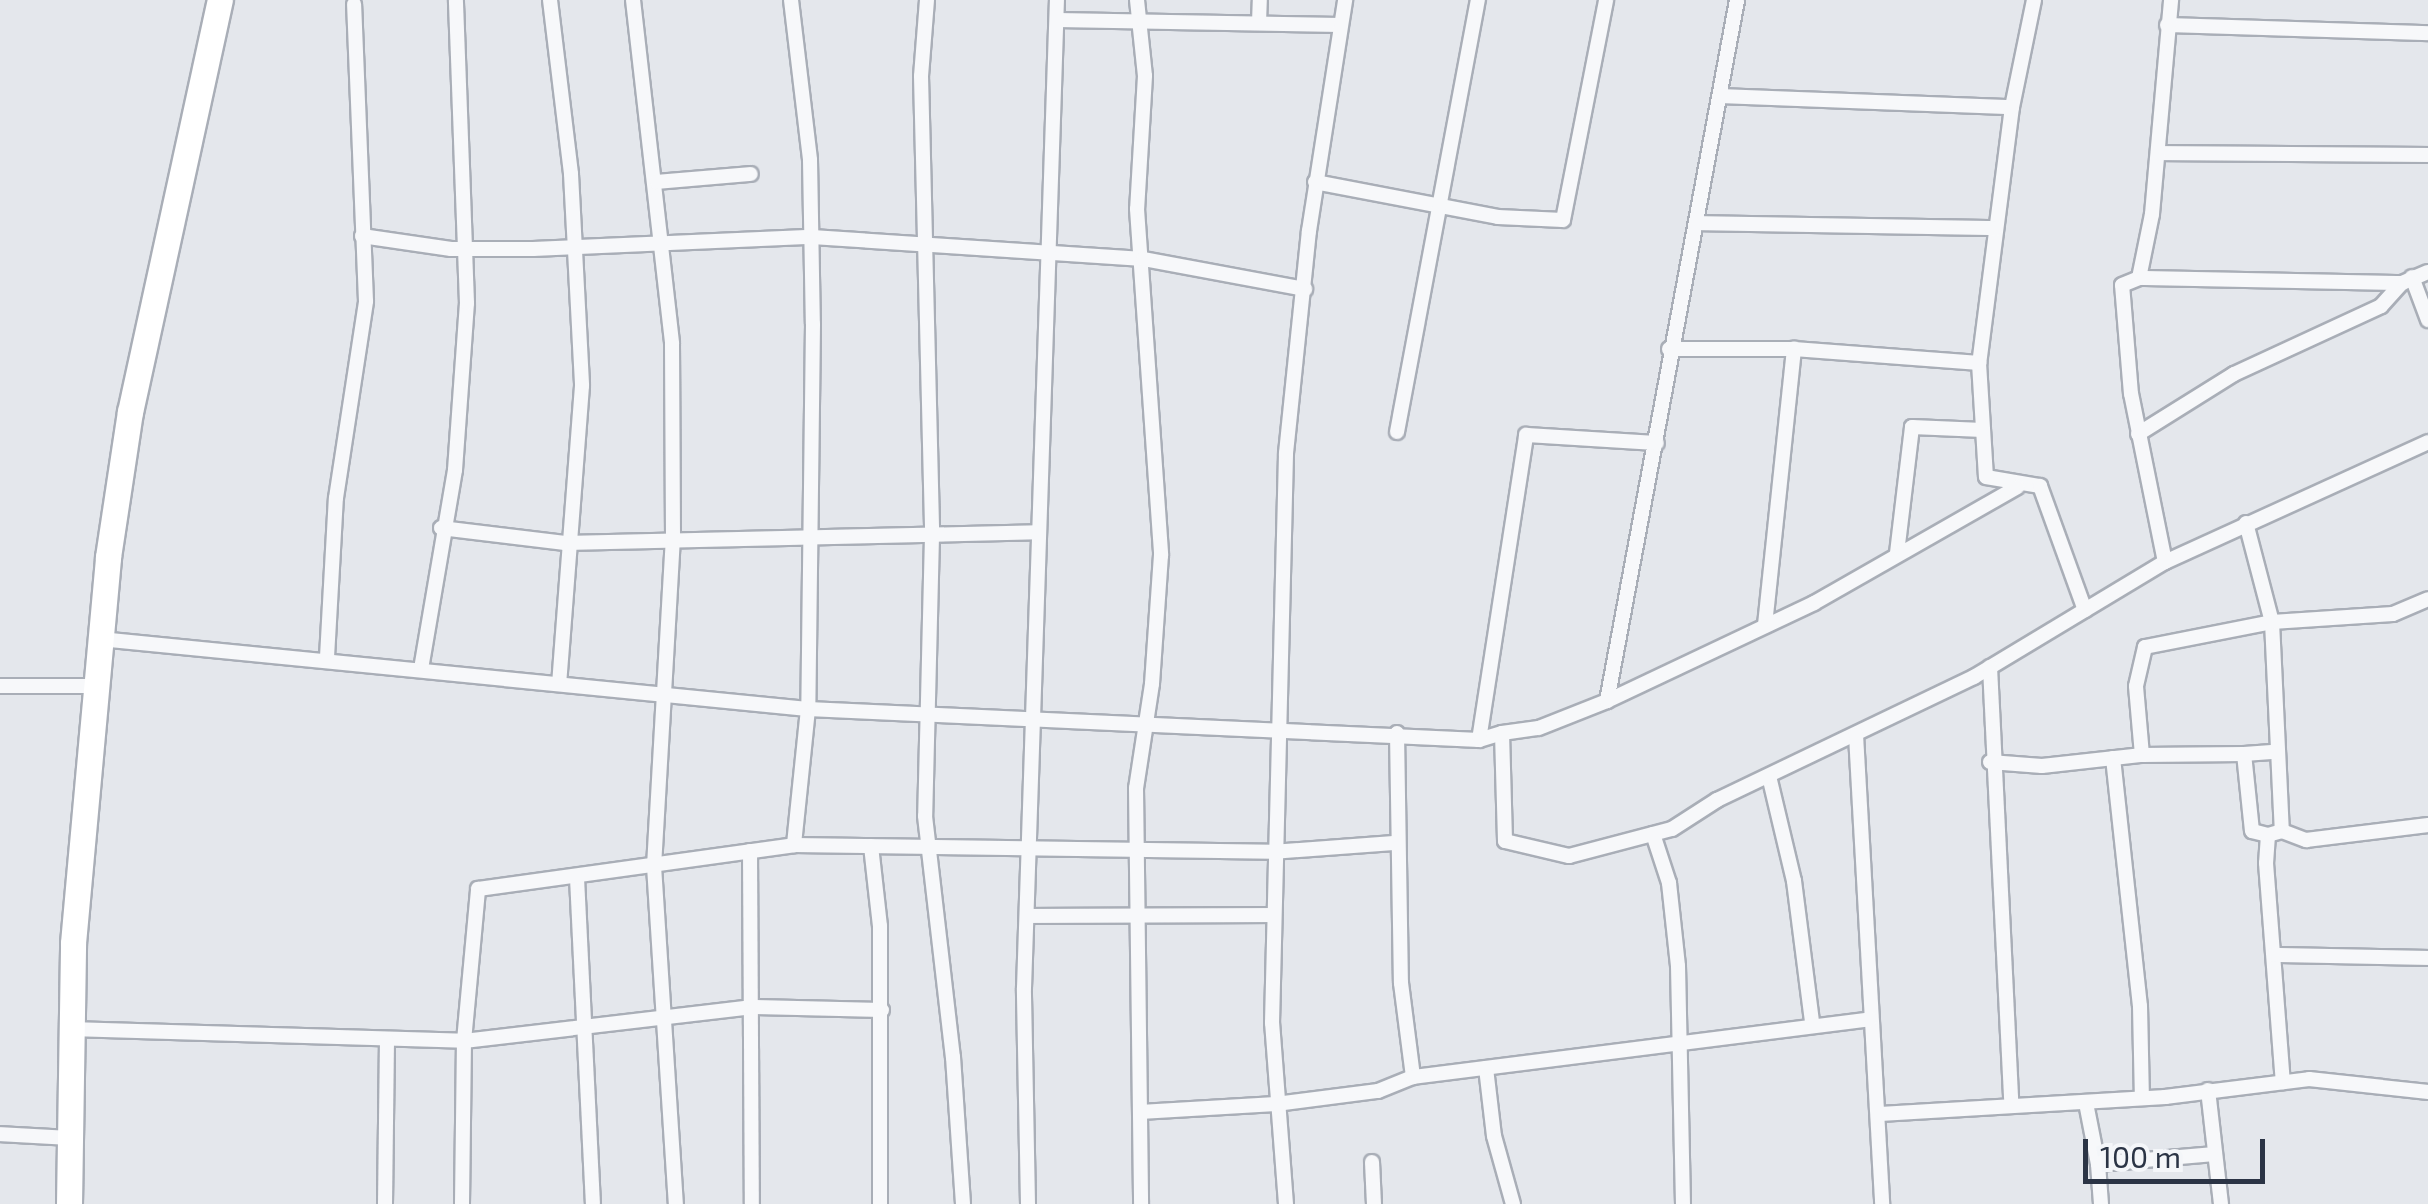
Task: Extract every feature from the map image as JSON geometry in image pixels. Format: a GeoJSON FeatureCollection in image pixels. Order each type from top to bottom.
{"type":"FeatureCollection","features":[{"type":"Feature","properties":{"kind":"highway"},"geometry":{"type":"LineString","coordinates":[[69,1204],[70,1030],[93,686],[130,412],[220,0]]}},
{"type":"Feature","properties":{"kind":"street"},"geometry":{"type":"LineString","coordinates":[[420,669],[441,528],[455,470],[466,249],[456,0]]}},
{"type":"Feature","properties":{"kind":"street"},"geometry":{"type":"LineString","coordinates":[[550,0],[576,245],[582,386],[565,543],[559,682]]}},
{"type":"Feature","properties":{"kind":"street"},"geometry":{"type":"LineString","coordinates":[[633,0],[664,243],[673,537],[654,866],[676,1204]]}},
{"type":"Feature","properties":{"kind":"street"},"geometry":{"type":"LineString","coordinates":[[791,0],[810,160],[812,237],[808,708],[794,845]]}},
{"type":"Feature","properties":{"kind":"street"},"geometry":{"type":"LineString","coordinates":[[927,0],[921,76],[929,246],[932,536],[927,845],[954,1057],[962,1204]]}},
{"type":"Feature","properties":{"kind":"street"},"geometry":{"type":"LineString","coordinates":[[1028,1204],[1028,850],[1037,715],[1044,254],[1057,0]]}},
{"type":"Feature","properties":{"kind":"street"},"geometry":{"type":"LineString","coordinates":[[1137,0],[1145,76],[1136,209],[1161,555],[1136,788],[1142,1204]]}},
{"type":"Feature","properties":{"kind":"street"},"geometry":{"type":"LineString","coordinates":[[1259,23],[1260,0]]}},
{"type":"Feature","properties":{"kind":"street"},"geometry":{"type":"LineString","coordinates":[[1286,1204],[1276,1104],[1272,852],[1280,728],[1286,453],[1315,182],[1345,0]]}},
{"type":"Feature","properties":{"kind":"street"},"geometry":{"type":"LineString","coordinates":[[1398,432],[1435,205],[1478,0]]}},
{"type":"Feature","properties":{"kind":"street"},"geometry":{"type":"LineString","coordinates":[[1315,182],[1435,205],[1563,220],[1606,0]]}},
{"type":"Feature","properties":{"kind":"street"},"geometry":{"type":"LineString","coordinates":[[1607,702],[1657,443],[1669,349],[1698,223],[1737,0]]}},
{"type":"Feature","properties":{"kind":"street"},"geometry":{"type":"LineString","coordinates":[[2034,0],[2012,107],[1979,363],[1986,477],[2017,487],[2040,486],[2086,610]]}},
{"type":"Feature","properties":{"kind":"street"},"geometry":{"type":"LineString","coordinates":[[2139,278],[2158,153],[2171,0]]}},
{"type":"Feature","properties":{"kind":"street"},"geometry":{"type":"LineString","coordinates":[[327,657],[336,498],[366,301],[354,4]]}},
{"type":"Feature","properties":{"kind":"street"},"geometry":{"type":"LineString","coordinates":[[1058,20],[1340,25]]}},
{"type":"Feature","properties":{"kind":"street"},"geometry":{"type":"LineString","coordinates":[[2167,25],[2428,34]]}},
{"type":"Feature","properties":{"kind":"street"},"geometry":{"type":"LineString","coordinates":[[1720,96],[2012,107]]}},
{"type":"Feature","properties":{"kind":"street"},"geometry":{"type":"LineString","coordinates":[[2158,153],[2428,155]]}},
{"type":"Feature","properties":{"kind":"street"},"geometry":{"type":"LineString","coordinates":[[657,182],[751,174]]}},
{"type":"Feature","properties":{"kind":"street"},"geometry":{"type":"LineString","coordinates":[[1698,223],[1996,228]]}},
{"type":"Feature","properties":{"kind":"street"},"geometry":{"type":"LineString","coordinates":[[362,236],[466,249],[812,237],[1142,259],[1305,289]]}},
{"type":"Feature","properties":{"kind":"street"},"geometry":{"type":"LineString","coordinates":[[2165,562],[2138,434],[2122,285],[2139,278],[2407,280],[2428,272]]}},
{"type":"Feature","properties":{"kind":"street"},"geometry":{"type":"LineString","coordinates":[[2407,280],[2428,320]]}},
{"type":"Feature","properties":{"kind":"street"},"geometry":{"type":"LineString","coordinates":[[2138,434],[2234,374],[2381,306],[2407,280]]}},
{"type":"Feature","properties":{"kind":"street"},"geometry":{"type":"LineString","coordinates":[[1669,349],[1794,349],[1979,363]]}},
{"type":"Feature","properties":{"kind":"street"},"geometry":{"type":"LineString","coordinates":[[1764,625],[1794,349]]}},
{"type":"Feature","properties":{"kind":"street"},"geometry":{"type":"LineString","coordinates":[[1898,553],[1912,427],[1983,430]]}},
{"type":"Feature","properties":{"kind":"street"},"geometry":{"type":"LineString","coordinates":[[1480,740],[1526,435],[1657,443]]}},
{"type":"Feature","properties":{"kind":"street"},"geometry":{"type":"LineString","coordinates":[[1502,733],[1505,841],[1569,856],[1653,834],[1990,667],[2165,562],[2428,442]]}},
{"type":"Feature","properties":{"kind":"street"},"geometry":{"type":"LineString","coordinates":[[100,639],[327,657],[666,696],[808,708],[928,716],[1037,715],[1480,740],[1539,728],[1607,702],[1764,625],[2017,487]]}},
{"type":"Feature","properties":{"kind":"street"},"geometry":{"type":"LineString","coordinates":[[2246,524],[2272,622],[2274,956],[2282,1082]]}},
{"type":"Feature","properties":{"kind":"street"},"geometry":{"type":"LineString","coordinates":[[441,528],[565,543],[673,537],[1038,532]]}},
{"type":"Feature","properties":{"kind":"street"},"geometry":{"type":"LineString","coordinates":[[2142,755],[2136,686],[2145,647],[2272,622],[2394,614],[2428,599]]}},
{"type":"Feature","properties":{"kind":"street"},"geometry":{"type":"LineString","coordinates":[[1990,667],[1990,762],[2012,1104]]}},
{"type":"Feature","properties":{"kind":"street"},"geometry":{"type":"LineString","coordinates":[[0,686],[93,686]]}},
{"type":"Feature","properties":{"kind":"street"},"geometry":{"type":"LineString","coordinates":[[1396,734],[1394,843],[1400,983],[1413,1077]]}},
{"type":"Feature","properties":{"kind":"street"},"geometry":{"type":"LineString","coordinates":[[1856,735],[1882,1204]]}},
{"type":"Feature","properties":{"kind":"street"},"geometry":{"type":"LineString","coordinates":[[1990,762],[2042,766],[2142,755],[2275,752]]}},
{"type":"Feature","properties":{"kind":"street"},"geometry":{"type":"LineString","coordinates":[[2244,754],[2252,831],[2306,840],[2428,825]]}},
{"type":"Feature","properties":{"kind":"street"},"geometry":{"type":"LineString","coordinates":[[2113,758],[2140,1006],[2142,1098]]}},
{"type":"Feature","properties":{"kind":"street"},"geometry":{"type":"LineString","coordinates":[[1769,776],[1794,881],[1812,1022]]}},
{"type":"Feature","properties":{"kind":"street"},"geometry":{"type":"LineString","coordinates":[[1653,834],[1669,883],[1684,1044],[1684,1204]]}},
{"type":"Feature","properties":{"kind":"street"},"geometry":{"type":"LineString","coordinates":[[462,1204],[464,1041],[478,889],[794,845],[1272,852],[1394,843]]}},
{"type":"Feature","properties":{"kind":"street"},"geometry":{"type":"LineString","coordinates":[[871,846],[882,1010],[880,1204]]}},
{"type":"Feature","properties":{"kind":"street"},"geometry":{"type":"LineString","coordinates":[[750,851],[755,1008],[752,1204]]}},
{"type":"Feature","properties":{"kind":"street"},"geometry":{"type":"LineString","coordinates":[[577,878],[588,1028],[593,1204]]}},
{"type":"Feature","properties":{"kind":"street"},"geometry":{"type":"LineString","coordinates":[[1028,916],[1272,915]]}},
{"type":"Feature","properties":{"kind":"street"},"geometry":{"type":"LineString","coordinates":[[2274,956],[2428,958]]}},
{"type":"Feature","properties":{"kind":"street"},"geometry":{"type":"LineString","coordinates":[[70,1030],[464,1041],[755,1008],[882,1010]]}},
{"type":"Feature","properties":{"kind":"street"},"geometry":{"type":"LineString","coordinates":[[1140,1112],[1276,1104],[1378,1091],[1413,1077],[1684,1044],[1812,1022],[1870,1019]]}},
{"type":"Feature","properties":{"kind":"street"},"geometry":{"type":"LineString","coordinates":[[385,1204],[388,1041]]}},
{"type":"Feature","properties":{"kind":"street"},"geometry":{"type":"LineString","coordinates":[[1486,1068],[1494,1136],[1513,1204]]}},
{"type":"Feature","properties":{"kind":"street"},"geometry":{"type":"LineString","coordinates":[[1880,1114],[2086,1103],[2282,1082],[2428,1092]]}},
{"type":"Feature","properties":{"kind":"street"},"geometry":{"type":"LineString","coordinates":[[2208,1090],[2221,1204]]}},
{"type":"Feature","properties":{"kind":"street"},"geometry":{"type":"LineString","coordinates":[[2086,1103],[2101,1204]]}},
{"type":"Feature","properties":{"kind":"street"},"geometry":{"type":"LineString","coordinates":[[0,1134],[72,1138]]}},
{"type":"Feature","properties":{"kind":"street"},"geometry":{"type":"LineString","coordinates":[[2098,1164],[2215,1154]]}},
{"type":"Feature","properties":{"kind":"street"},"geometry":{"type":"LineString","coordinates":[[1372,1162],[1374,1204]]}}]}
